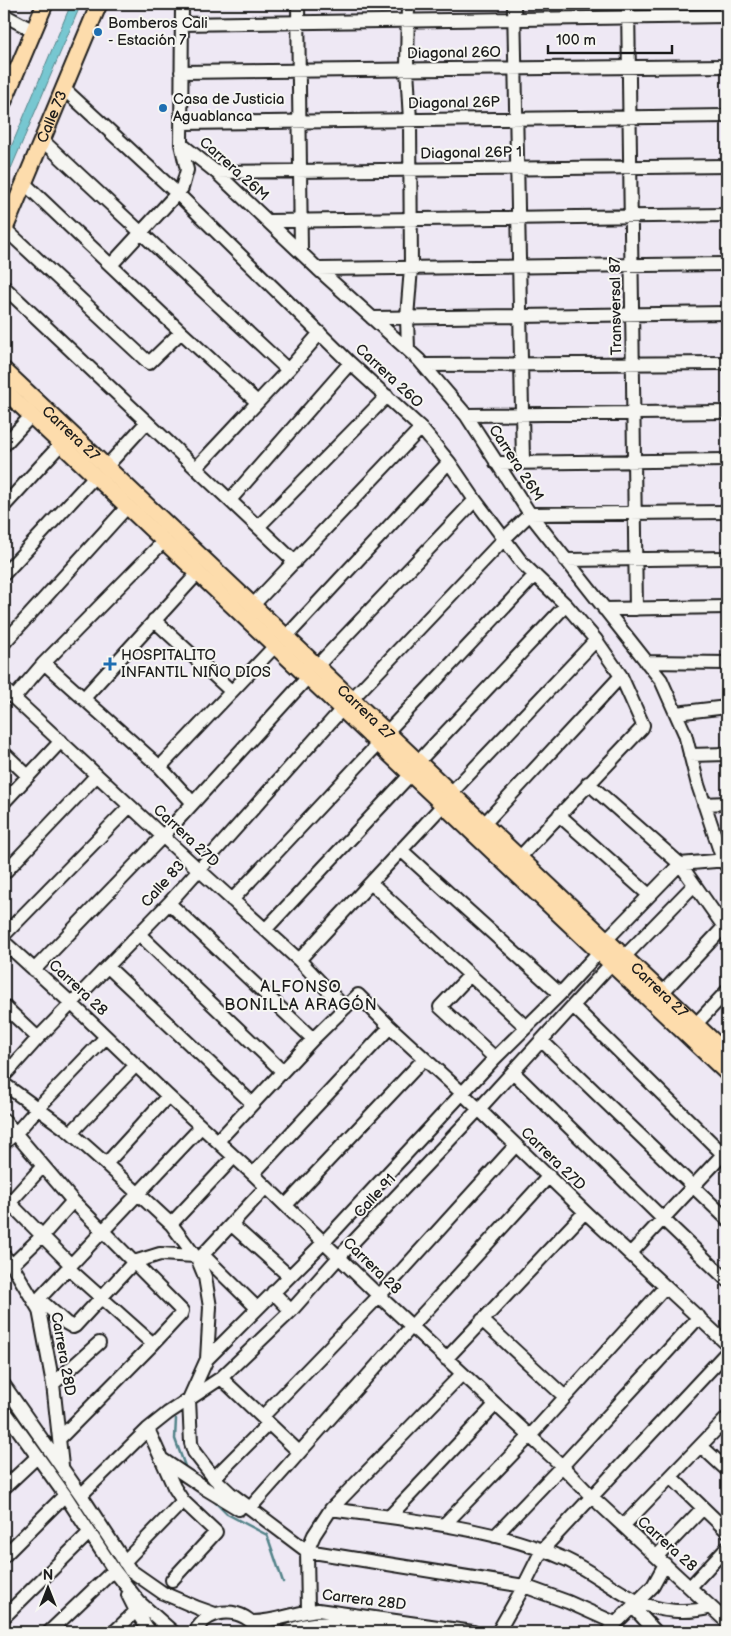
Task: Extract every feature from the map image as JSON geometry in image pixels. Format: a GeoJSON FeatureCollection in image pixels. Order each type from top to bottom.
{"type":"FeatureCollection","features":[{"type":"Feature","properties":{"kind":"main road"},"geometry":{"type":"LineString","coordinates":[[4,101],[9,72],[34,31],[45,4]]}},
{"type":"Feature","properties":{"kind":"main road","name":"Calle 73"},"geometry":{"type":"LineString","coordinates":[[4,230],[98,4]]}},
{"type":"Feature","properties":{"kind":"main road","name":"Carrera 27"},"geometry":{"type":"LineString","coordinates":[[4,370],[100,471],[253,606],[280,642]]}},
{"type":"Feature","properties":{"kind":"main road","name":"Carrera 27"},"geometry":{"type":"LineString","coordinates":[[4,390],[61,444],[100,471],[127,507],[198,573],[280,642],[347,704],[447,799],[599,951],[727,1073]]}},
{"type":"Feature","properties":{"kind":"main road","name":"Carrera 27"},"geometry":{"type":"LineString","coordinates":[[447,799],[484,824],[519,858],[599,951]]}},
{"type":"Feature","properties":{"kind":"main road","name":"Carrera 27"},"geometry":{"type":"LineString","coordinates":[[613,964],[662,993],[727,1054]]}},
{"type":"Feature","properties":{"kind":"street"},"geometry":{"type":"LineString","coordinates":[[111,265],[178,194],[182,188],[187,170],[181,144],[182,4]]}},
{"type":"Feature","properties":{"kind":"street"},"geometry":{"type":"LineString","coordinates":[[298,4],[301,251]]}},
{"type":"Feature","properties":{"kind":"street"},"geometry":{"type":"LineString","coordinates":[[408,4],[407,70],[410,120],[411,268],[407,317],[408,350]]}},
{"type":"Feature","properties":{"kind":"street"},"geometry":{"type":"LineString","coordinates":[[514,4],[524,462]]}},
{"type":"Feature","properties":{"kind":"street","name":"Transversal 87"},"geometry":{"type":"LineString","coordinates":[[628,4],[636,609]]}},
{"type":"Feature","properties":{"kind":"street"},"geometry":{"type":"LineString","coordinates":[[4,15],[34,31]]}},
{"type":"Feature","properties":{"kind":"street"},"geometry":{"type":"LineString","coordinates":[[182,24],[727,16]]}},
{"type":"Feature","properties":{"kind":"street","name":"Diagonal 26O"},"geometry":{"type":"LineString","coordinates":[[181,72],[727,66]]}},
{"type":"Feature","properties":{"kind":"street","name":"Carrera 26O"},"geometry":{"type":"LineString","coordinates":[[63,88],[178,194],[350,363],[421,428],[449,462],[475,500],[524,564],[566,606],[596,640],[621,676],[643,725],[588,783]]}},
{"type":"Feature","properties":{"kind":"street","name":"Diagonal 26P"},"geometry":{"type":"LineString","coordinates":[[181,123],[727,116]]}},
{"type":"Feature","properties":{"kind":"street"},"geometry":{"type":"LineString","coordinates":[[42,140],[288,370]]}},
{"type":"Feature","properties":{"kind":"street","name":"Carrera 26M"},"geometry":{"type":"LineString","coordinates":[[181,144],[216,172],[318,269],[424,365],[466,415],[530,514],[661,680],[685,734],[704,804],[724,862]]}},
{"type":"Feature","properties":{"kind":"street","name":"Diagonal 26P 1"},"geometry":{"type":"LineString","coordinates":[[216,172],[727,166]]}},
{"type":"Feature","properties":{"kind":"street"},"geometry":{"type":"LineString","coordinates":[[24,183],[257,402]]}},
{"type":"Feature","properties":{"kind":"street"},"geometry":{"type":"LineString","coordinates":[[268,221],[727,215]]}},
{"type":"Feature","properties":{"kind":"street"},"geometry":{"type":"LineString","coordinates":[[4,230],[149,363],[181,332]]}},
{"type":"Feature","properties":{"kind":"street"},"geometry":{"type":"LineString","coordinates":[[318,269],[727,264]]}},
{"type":"Feature","properties":{"kind":"street"},"geometry":{"type":"LineString","coordinates":[[4,287],[296,562]]}},
{"type":"Feature","properties":{"kind":"street"},"geometry":{"type":"LineString","coordinates":[[372,318],[727,314]]}},
{"type":"Feature","properties":{"kind":"street"},"geometry":{"type":"LineString","coordinates":[[196,468],[320,333]]}},
{"type":"Feature","properties":{"kind":"street"},"geometry":{"type":"LineString","coordinates":[[230,500],[350,363]]}},
{"type":"Feature","properties":{"kind":"street"},"geometry":{"type":"LineString","coordinates":[[424,365],[727,363]]}},
{"type":"Feature","properties":{"kind":"street"},"geometry":{"type":"LineString","coordinates":[[258,527],[387,396]]}},
{"type":"Feature","properties":{"kind":"street"},"geometry":{"type":"LineString","coordinates":[[466,415],[727,412]]}},
{"type":"Feature","properties":{"kind":"street"},"geometry":{"type":"LineString","coordinates":[[4,445],[32,416]]}},
{"type":"Feature","properties":{"kind":"street"},"geometry":{"type":"LineString","coordinates":[[4,574],[147,422]]}},
{"type":"Feature","properties":{"kind":"street"},"geometry":{"type":"LineString","coordinates":[[253,606],[421,428]]}},
{"type":"Feature","properties":{"kind":"street"},"geometry":{"type":"LineString","coordinates":[[4,506],[61,444]]}},
{"type":"Feature","properties":{"kind":"street"},"geometry":{"type":"LineString","coordinates":[[496,463],[727,460]]}},
{"type":"Feature","properties":{"kind":"street"},"geometry":{"type":"LineString","coordinates":[[160,767],[449,462]]}},
{"type":"Feature","properties":{"kind":"street"},"geometry":{"type":"LineString","coordinates":[[34,970],[163,836],[312,672],[475,500]]}},
{"type":"Feature","properties":{"kind":"street"},"geometry":{"type":"LineString","coordinates":[[4,643],[127,507]]}},
{"type":"Feature","properties":{"kind":"street"},"geometry":{"type":"LineString","coordinates":[[530,514],[727,512]]}},
{"type":"Feature","properties":{"kind":"street","name":"Calle 83"},"geometry":{"type":"LineString","coordinates":[[5,1080],[38,1038],[169,902],[347,704],[504,538],[530,514]]}},
{"type":"Feature","properties":{"kind":"street"},"geometry":{"type":"LineString","coordinates":[[14,698],[44,663],[164,541]]}},
{"type":"Feature","properties":{"kind":"street"},"geometry":{"type":"LineString","coordinates":[[565,560],[727,558]]}},
{"type":"Feature","properties":{"kind":"street"},"geometry":{"type":"LineString","coordinates":[[84,698],[198,573]]}},
{"type":"Feature","properties":{"kind":"street"},"geometry":{"type":"LineString","coordinates":[[232,900],[535,575]]}},
{"type":"Feature","properties":{"kind":"street"},"geometry":{"type":"LineString","coordinates":[[265,930],[566,606]]}},
{"type":"Feature","properties":{"kind":"street"},"geometry":{"type":"LineString","coordinates":[[604,609],[727,607]]}},
{"type":"Feature","properties":{"kind":"street"},"geometry":{"type":"LineString","coordinates":[[154,620],[231,691]]}},
{"type":"Feature","properties":{"kind":"street"},"geometry":{"type":"LineString","coordinates":[[299,960],[596,640]]}},
{"type":"Feature","properties":{"kind":"street"},"geometry":{"type":"LineString","coordinates":[[646,662],[727,663]]}},
{"type":"Feature","properties":{"kind":"street"},"geometry":{"type":"LineString","coordinates":[[44,663],[160,767],[193,803]]}},
{"type":"Feature","properties":{"kind":"street"},"geometry":{"type":"LineString","coordinates":[[484,824],[621,676]]}},
{"type":"Feature","properties":{"kind":"street","name":"Carrera 27D"},"geometry":{"type":"LineString","coordinates":[[4,689],[299,960],[345,1008],[358,995],[390,1028],[462,1093],[585,1212],[727,1344]]}},
{"type":"Feature","properties":{"kind":"street"},"geometry":{"type":"LineString","coordinates":[[676,713],[727,707]]}},
{"type":"Feature","properties":{"kind":"street"},"geometry":{"type":"LineString","coordinates":[[4,802],[60,742]]}},
{"type":"Feature","properties":{"kind":"street"},"geometry":{"type":"LineString","coordinates":[[4,753],[28,776]]}},
{"type":"Feature","properties":{"kind":"street"},"geometry":{"type":"LineString","coordinates":[[690,755],[727,754]]}},
{"type":"Feature","properties":{"kind":"street"},"geometry":{"type":"LineString","coordinates":[[4,873],[97,775]]}},
{"type":"Feature","properties":{"kind":"street"},"geometry":{"type":"LineString","coordinates":[[519,858],[588,783],[680,864],[726,929],[662,993]]}},
{"type":"Feature","properties":{"kind":"street"},"geometry":{"type":"LineString","coordinates":[[704,804],[727,803]]}},
{"type":"Feature","properties":{"kind":"street"},"geometry":{"type":"LineString","coordinates":[[4,935],[130,806]]}},
{"type":"Feature","properties":{"kind":"street"},"geometry":{"type":"LineString","coordinates":[[558,815],[649,895]]}},
{"type":"Feature","properties":{"kind":"street"},"geometry":{"type":"LineString","coordinates":[[401,850],[560,994]]}},
{"type":"Feature","properties":{"kind":"street"},"geometry":{"type":"LineString","coordinates":[[680,864],[724,862]]}},
{"type":"Feature","properties":{"kind":"street","name":"Calle 91"},"geometry":{"type":"LineString","coordinates":[[207,1359],[324,1242],[495,1058],[560,994],[649,895],[680,864]]}},
{"type":"Feature","properties":{"kind":"street"},"geometry":{"type":"LineString","coordinates":[[371,883],[526,1028]]}},
{"type":"Feature","properties":{"kind":"street","name":"Calle 91"},"geometry":{"type":"LineString","coordinates":[[81,1495],[148,1429],[221,1378],[291,1311],[573,1006],[694,885]]}},
{"type":"Feature","properties":{"kind":"street"},"geometry":{"type":"LineString","coordinates":[[169,902],[313,1039]]}},
{"type":"Feature","properties":{"kind":"street"},"geometry":{"type":"LineString","coordinates":[[139,934],[282,1071]]}},
{"type":"Feature","properties":{"kind":"street","name":"Carrera 28"},"geometry":{"type":"LineString","coordinates":[[4,942],[286,1205],[379,1296],[562,1466],[592,1497],[721,1614]]}},
{"type":"Feature","properties":{"kind":"street"},"geometry":{"type":"LineString","coordinates":[[108,967],[252,1103]]}},
{"type":"Feature","properties":{"kind":"street"},"geometry":{"type":"LineString","coordinates":[[470,975],[440,1007],[495,1058]]}},
{"type":"Feature","properties":{"kind":"street"},"geometry":{"type":"LineString","coordinates":[[696,1024],[727,991]]}},
{"type":"Feature","properties":{"kind":"street"},"geometry":{"type":"LineString","coordinates":[[4,1006],[38,1038]]}},
{"type":"Feature","properties":{"kind":"street"},"geometry":{"type":"LineString","coordinates":[[573,1006],[726,1154],[630,1254]]}},
{"type":"Feature","properties":{"kind":"street"},"geometry":{"type":"LineString","coordinates":[[218,1141],[282,1071],[345,1008]]}},
{"type":"Feature","properties":{"kind":"street"},"geometry":{"type":"LineString","coordinates":[[253,1174],[390,1028]]}},
{"type":"Feature","properties":{"kind":"street"},"geometry":{"type":"LineString","coordinates":[[4,1143],[16,1133],[106,1037]]}},
{"type":"Feature","properties":{"kind":"street"},"geometry":{"type":"LineString","coordinates":[[542,1041],[727,1219]]}},
{"type":"Feature","properties":{"kind":"street"},"geometry":{"type":"LineString","coordinates":[[286,1205],[424,1059]]}},
{"type":"Feature","properties":{"kind":"street"},"geometry":{"type":"LineString","coordinates":[[71,1134],[135,1066]]}},
{"type":"Feature","properties":{"kind":"street"},"geometry":{"type":"LineString","coordinates":[[513,1072],[727,1280]]}},
{"type":"Feature","properties":{"kind":"street"},"geometry":{"type":"LineString","coordinates":[[5,1080],[37,1109],[71,1134],[106,1164],[137,1197],[171,1224],[198,1257],[257,1308]]}},
{"type":"Feature","properties":{"kind":"street"},"geometry":{"type":"LineString","coordinates":[[106,1164],[168,1096]]}},
{"type":"Feature","properties":{"kind":"street"},"geometry":{"type":"LineString","coordinates":[[4,1120],[73,1201],[106,1229],[134,1262],[182,1311],[153,1344],[60,1438]]}},
{"type":"Feature","properties":{"kind":"street"},"geometry":{"type":"LineString","coordinates":[[201,1127],[37,1301],[66,1324],[73,1327],[78,1325],[134,1262],[160,1254],[198,1257],[232,1225],[266,1187]]}},
{"type":"Feature","properties":{"kind":"street"},"geometry":{"type":"LineString","coordinates":[[214,1478],[516,1145]]}},
{"type":"Feature","properties":{"kind":"street"},"geometry":{"type":"LineString","coordinates":[[171,1224],[234,1156]]}},
{"type":"Feature","properties":{"kind":"street"},"geometry":{"type":"LineString","coordinates":[[43,1166],[6,1203],[43,1235],[70,1267],[153,1344]]}},
{"type":"Feature","properties":{"kind":"street"},"geometry":{"type":"LineString","coordinates":[[250,1508],[549,1176]]}},
{"type":"Feature","properties":{"kind":"street"},"geometry":{"type":"LineString","coordinates":[[8,1261],[43,1235],[73,1201]]}},
{"type":"Feature","properties":{"kind":"street"},"geometry":{"type":"LineString","coordinates":[[446,1359],[585,1212]]}},
{"type":"Feature","properties":{"kind":"street"},"geometry":{"type":"LineString","coordinates":[[232,1225],[289,1276]]}},
{"type":"Feature","properties":{"kind":"street"},"geometry":{"type":"LineString","coordinates":[[198,1257],[205,1277],[210,1307],[207,1359],[189,1399],[191,1443],[194,1452],[214,1478],[230,1494],[307,1551],[524,1586],[568,1602],[611,1628],[653,1586],[661,1560],[703,1508]]}},
{"type":"Feature","properties":{"kind":"street","name":"Carrera 28D"},"geometry":{"type":"LineString","coordinates":[[8,1261],[37,1301],[53,1384],[62,1468]]}},
{"type":"Feature","properties":{"kind":"street"},"geometry":{"type":"LineString","coordinates":[[444,1525],[530,1436],[665,1287]]}},
{"type":"Feature","properties":{"kind":"street"},"geometry":{"type":"LineString","coordinates":[[273,1292],[291,1311]]}},
{"type":"Feature","properties":{"kind":"street"},"geometry":{"type":"LineString","coordinates":[[494,1536],[562,1466],[698,1318]]}},
{"type":"Feature","properties":{"kind":"street"},"geometry":{"type":"LineString","coordinates":[[482,1320],[565,1397]]}},
{"type":"Feature","properties":{"kind":"street"},"geometry":{"type":"LineString","coordinates":[[53,1384],[98,1343]]}},
{"type":"Feature","properties":{"kind":"street"},"geometry":{"type":"LineString","coordinates":[[498,1632],[542,1550],[727,1352]]}},
{"type":"Feature","properties":{"kind":"street"},"geometry":{"type":"LineString","coordinates":[[308,1611],[307,1551],[314,1535],[331,1509],[462,1374]]}},
{"type":"Feature","properties":{"kind":"street"},"geometry":{"type":"LineString","coordinates":[[221,1378],[299,1452]]}},
{"type":"Feature","properties":{"kind":"street"},"geometry":{"type":"LineString","coordinates":[[4,1385],[81,1495],[139,1602],[173,1632]]}},
{"type":"Feature","properties":{"kind":"street"},"geometry":{"type":"LineString","coordinates":[[390,1516],[495,1405]]}},
{"type":"Feature","properties":{"kind":"street"},"geometry":{"type":"LineString","coordinates":[[5,1416],[37,1457],[89,1533],[122,1570],[189,1605],[216,1614]]}},
{"type":"Feature","properties":{"kind":"street"},"geometry":{"type":"LineString","coordinates":[[623,1526],[727,1418]]}},
{"type":"Feature","properties":{"kind":"street"},"geometry":{"type":"LineString","coordinates":[[148,1429],[174,1487],[183,1501],[216,1532],[172,1580]]}},
{"type":"Feature","properties":{"kind":"street"},"geometry":{"type":"LineString","coordinates":[[701,1446],[727,1470]]}},
{"type":"Feature","properties":{"kind":"street"},"geometry":{"type":"LineString","coordinates":[[4,1488],[37,1457]]}},
{"type":"Feature","properties":{"kind":"street"},"geometry":{"type":"LineString","coordinates":[[163,1460],[235,1507],[277,1528]]}},
{"type":"Feature","properties":{"kind":"street"},"geometry":{"type":"LineString","coordinates":[[671,1477],[727,1530]]}},
{"type":"Feature","properties":{"kind":"street"},"geometry":{"type":"LineString","coordinates":[[4,1556],[64,1495]]}},
{"type":"Feature","properties":{"kind":"street"},"geometry":{"type":"LineString","coordinates":[[49,1632],[122,1570],[183,1501]]}},
{"type":"Feature","properties":{"kind":"street"},"geometry":{"type":"LineString","coordinates":[[331,1509],[444,1525],[494,1536],[542,1550],[566,1560],[635,1604],[656,1632]]}},
{"type":"Feature","properties":{"kind":"street"},"geometry":{"type":"LineString","coordinates":[[4,1617],[89,1533]]}},
{"type":"Feature","properties":{"kind":"street"},"geometry":{"type":"LineString","coordinates":[[690,1587],[727,1547]]}},
{"type":"Feature","properties":{"kind":"street"},"geometry":{"type":"LineString","coordinates":[[122,1570],[136,1612],[150,1632]]}},
{"type":"Feature","properties":{"kind":"street"},"geometry":{"type":"LineString","coordinates":[[635,1604],[682,1611],[721,1614]]}},
{"type":"Feature","properties":{"kind":"street","name":"Carrera 28D"},"geometry":{"type":"LineString","coordinates":[[256,1627],[308,1611],[330,1611],[473,1632]]}},
{"type":"Feature","properties":{"kind":"street"},"geometry":{"type":"LineString","coordinates":[[114,1632],[136,1612]]}},
{"type":"Feature","properties":{"kind":"street"},"geometry":{"type":"LineString","coordinates":[[195,1632],[202,1622],[222,1612],[235,1613],[248,1618],[256,1627]]}},
{"type":"Feature","properties":{"kind":"street","name":"Carrera 28D"},"geometry":{"type":"LineString","coordinates":[[287,1632],[303,1625],[319,1622],[391,1632]]}},
{"type":"Feature","properties":{"kind":"water"},"geometry":{"type":"Polygon","coordinates":[[[71,4],[81,4],[4,185],[4,164],[71,4]]]}},
{"type":"Feature","properties":{"kind":"waterway"},"geometry":{"type":"LineString","coordinates":[[176,1419],[175,1439],[186,1469]]}},
{"type":"Feature","properties":{"kind":"waterway"},"geometry":{"type":"LineString","coordinates":[[212,1499],[227,1514],[267,1535],[283,1582]]}},
{"type":"Feature","properties":{"kind":"place","name":"Bomberos Cali - Estación 7"},"geometry":{"type":"Point","coordinates":[98,32]}},
{"type":"Feature","properties":{"kind":"place","name":"Casa de Justicia Aguablanca"},"geometry":{"type":"Point","coordinates":[163,108]}},
{"type":"Feature","properties":{"kind":"place","name":"HOSPITALITO INFANTIL NIÑO DIOS"},"geometry":{"type":"Point","coordinates":[110,664]}},
{"type":"Feature","properties":{"kind":"district","name":"ALFONSO BONILLA ARAGÓN"},"geometry":{"type":"Point","coordinates":[301,996]}}]}
